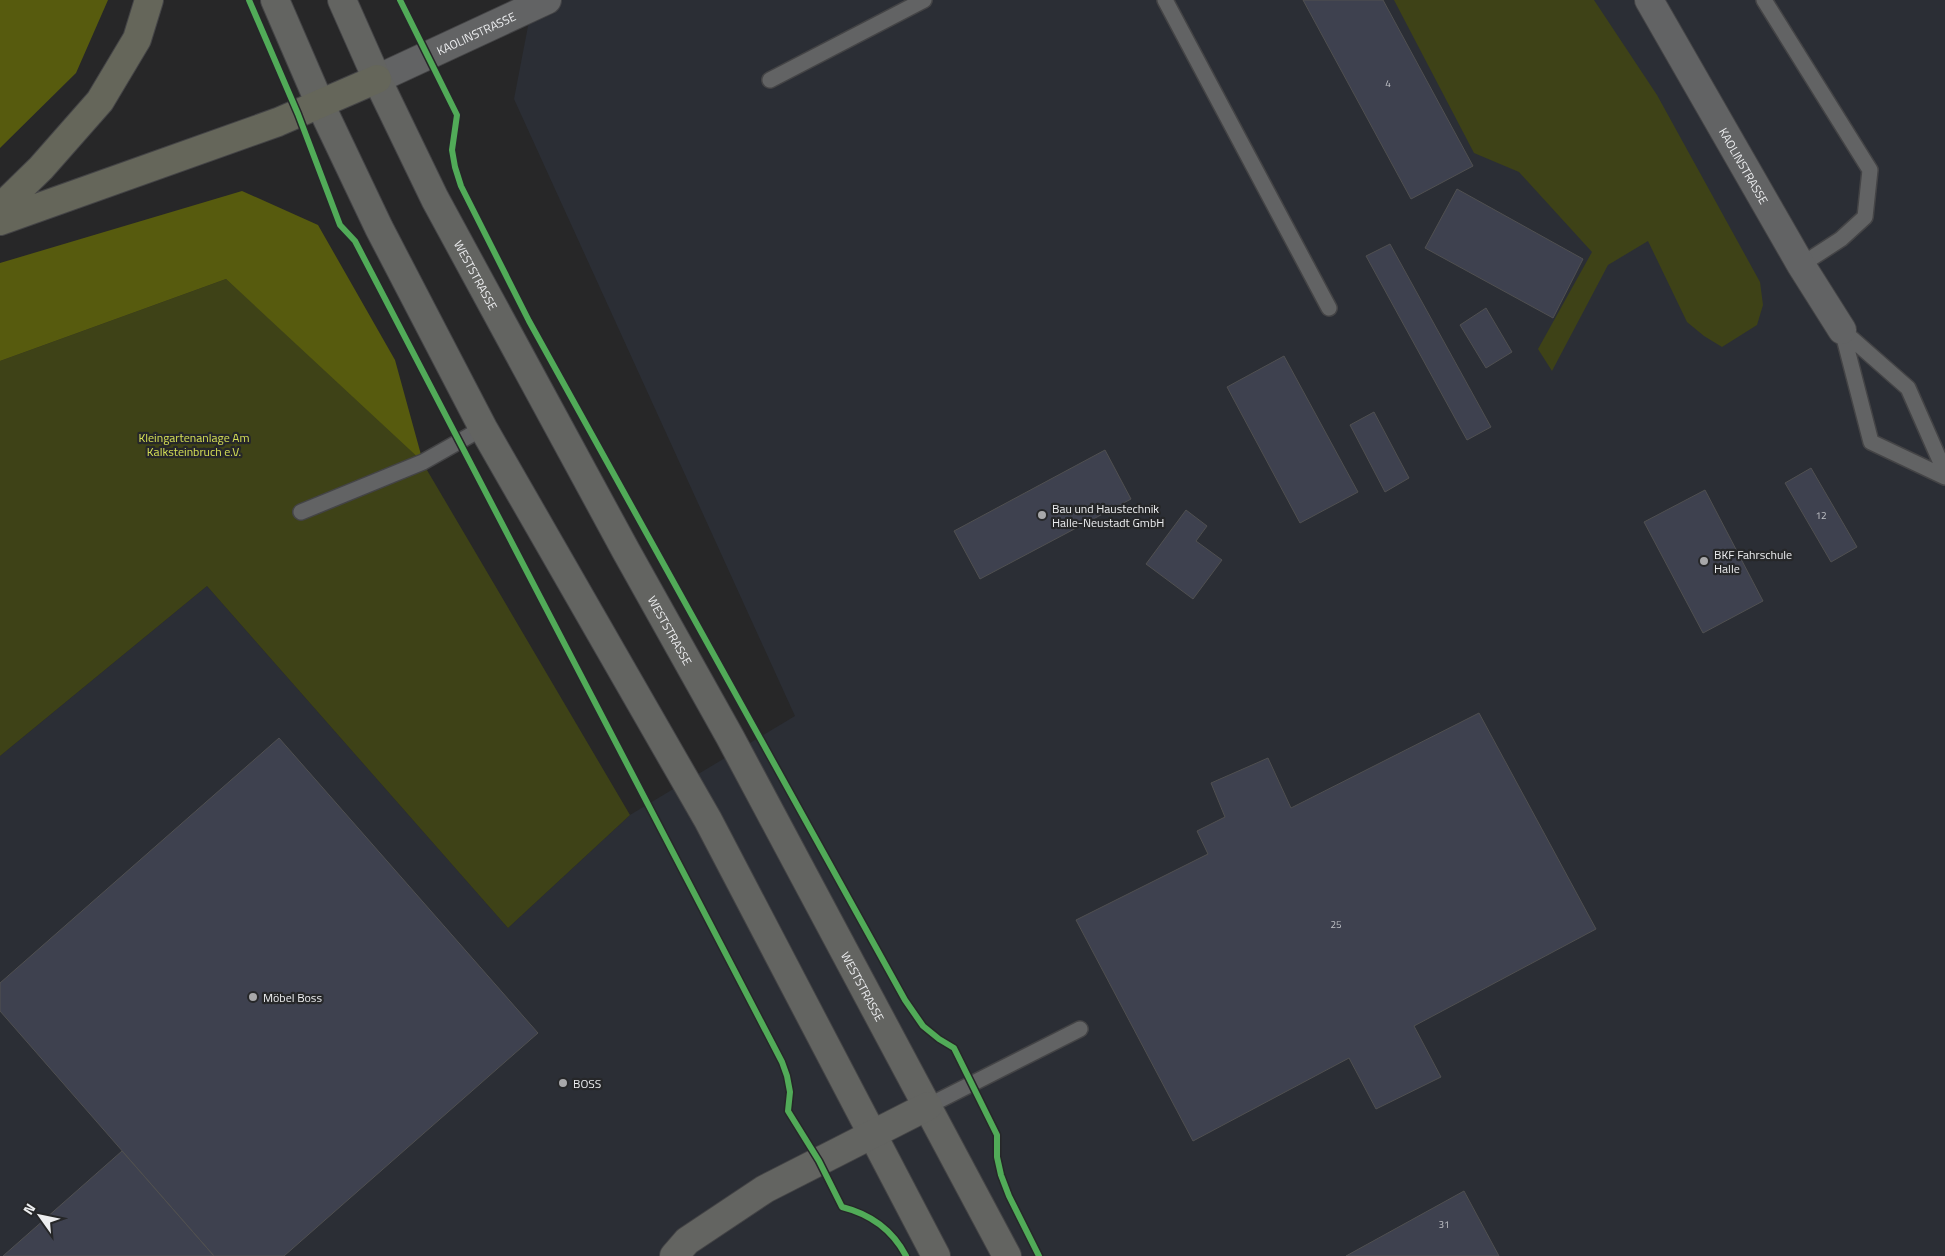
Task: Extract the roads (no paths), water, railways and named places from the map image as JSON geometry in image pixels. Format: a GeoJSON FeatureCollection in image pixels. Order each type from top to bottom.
{"type":"FeatureCollection","features":[{"type":"Feature","properties":{"kind":"highway"},"geometry":{"type":"LineString","coordinates":[[0,208],[41,168],[100,101],[137,39],[149,0]]}},
{"type":"Feature","properties":{"kind":"highway"},"geometry":{"type":"LineString","coordinates":[[0,221],[278,122],[377,79]]}},
{"type":"Feature","properties":{"kind":"main road"},"geometry":{"type":"LineString","coordinates":[[275,0],[320,104],[379,228],[483,428],[708,820],[936,1256]]}},
{"type":"Feature","properties":{"kind":"main road","name":"WESTSTRASSE"},"geometry":{"type":"LineString","coordinates":[[342,0],[434,199],[730,738],[1007,1256]]}},
{"type":"Feature","properties":{"kind":"main road"},"geometry":{"type":"LineString","coordinates":[[674,1256],[688,1241],[765,1189],[928,1106]]}},
{"type":"Feature","properties":{"kind":"street","name":"KAOLINSTRASSE"},"geometry":{"type":"LineString","coordinates":[[377,79],[547,0]]}},
{"type":"Feature","properties":{"kind":"street","name":"KAOLINSTRASSE"},"geometry":{"type":"LineString","coordinates":[[1649,0],[1801,265],[1842,330]]}},
{"type":"Feature","properties":{"kind":"lane"},"geometry":{"type":"LineString","coordinates":[[770,80],[924,0]]}},
{"type":"Feature","properties":{"kind":"lane"},"geometry":{"type":"LineString","coordinates":[[1165,0],[1329,308]]}},
{"type":"Feature","properties":{"kind":"lane"},"geometry":{"type":"LineString","coordinates":[[1764,0],[1870,170],[1864,217],[1840,239],[1801,265]]}},
{"type":"Feature","properties":{"kind":"lane"},"geometry":{"type":"LineString","coordinates":[[1842,330],[1908,388],[1945,472]]}},
{"type":"Feature","properties":{"kind":"lane"},"geometry":{"type":"LineString","coordinates":[[1842,330],[1871,442],[1945,477]]}},
{"type":"Feature","properties":{"kind":"lane"},"geometry":{"type":"LineString","coordinates":[[301,512],[422,462],[483,428]]}},
{"type":"Feature","properties":{"kind":"lane"},"geometry":{"type":"LineString","coordinates":[[928,1106],[1080,1029]]}},
{"type":"Feature","properties":{"kind":"place","name":"Bau und Haustechnik Halle-Neustadt GmbH"},"geometry":{"type":"Point","coordinates":[1042,515]}},
{"type":"Feature","properties":{"kind":"place","name":"BKF Fahrschule Halle"},"geometry":{"type":"Point","coordinates":[1704,561]}},
{"type":"Feature","properties":{"kind":"place","name":"Möbel Boss"},"geometry":{"type":"Point","coordinates":[253,997]}},
{"type":"Feature","properties":{"kind":"place","name":"BOSS"},"geometry":{"type":"Point","coordinates":[563,1083]}},
{"type":"Feature","properties":{"kind":"park label","name":"Kleingartenanlage Am Kalksteinbruch e.V."},"geometry":{"type":"Point","coordinates":[194,444]}}]}
